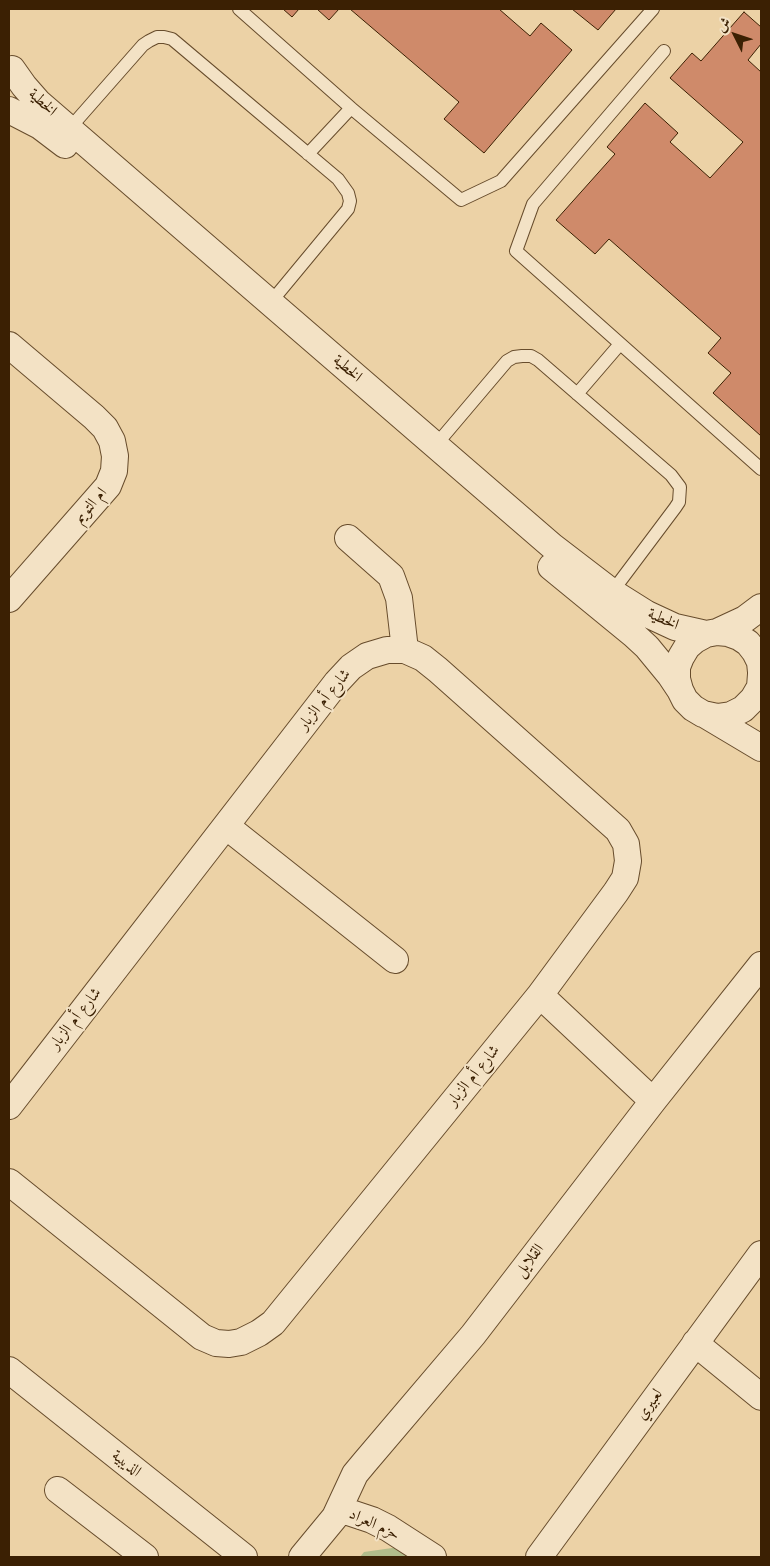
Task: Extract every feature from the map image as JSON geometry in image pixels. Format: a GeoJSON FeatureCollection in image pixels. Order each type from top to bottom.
{"type":"FeatureCollection","features":[{"type":"Feature","properties":{"kind":"street","name":"الخطية"},"geometry":{"type":"LineString","coordinates":[[10,68],[38,102],[552,546],[612,592],[661,621],[683,629],[711,633]]}},
{"type":"Feature","properties":{"kind":"street","name":"الخطية"},"geometry":{"type":"LineString","coordinates":[[9,110],[40,126],[72,151],[514,537],[634,635],[659,661],[680,690]]}},
{"type":"Feature","properties":{"kind":"street","name":"ام التويم"},"geometry":{"type":"LineString","coordinates":[[9,345],[105,428],[112,441],[115,456],[114,472],[108,486],[9,599]]}},
{"type":"Feature","properties":{"kind":"street"},"geometry":{"type":"LineString","coordinates":[[348,538],[391,576],[399,598],[405,650]]}},
{"type":"Feature","properties":{"kind":"street"},"geometry":{"type":"LineString","coordinates":[[761,607],[745,619],[695,640],[687,647],[677,667],[677,679],[680,690],[685,700],[693,708],[761,748]]}},
{"type":"Feature","properties":{"kind":"street"},"geometry":{"type":"LineString","coordinates":[[703,714],[717,717],[731,715],[743,709],[753,700],[760,687],[761,666],[755,652],[748,643],[728,633],[711,633]]}},
{"type":"Feature","properties":{"kind":"street","name":"شارع أم الزبار"},"geometry":{"type":"LineString","coordinates":[[9,1106],[337,682],[351,667],[367,656],[386,650],[405,650],[423,658],[618,830],[626,844],[628,861],[625,878],[540,995],[273,1323],[259,1333],[241,1342],[216,1343],[202,1336],[9,1182]]}},
{"type":"Feature","properties":{"kind":"street"},"geometry":{"type":"LineString","coordinates":[[226,826],[396,960]]}},
{"type":"Feature","properties":{"kind":"street","name":"القلايل"},"geometry":{"type":"LineString","coordinates":[[302,1557],[339,1509],[356,1474],[365,1462],[473,1334],[761,965]]}},
{"type":"Feature","properties":{"kind":"street"},"geometry":{"type":"LineString","coordinates":[[540,995],[653,1101]]}},
{"type":"Feature","properties":{"kind":"street","name":"لعبيري"},"geometry":{"type":"LineString","coordinates":[[539,1557],[759,1259]]}},
{"type":"Feature","properties":{"kind":"street"},"geometry":{"type":"LineString","coordinates":[[695,1344],[761,1397]]}},
{"type":"Feature","properties":{"kind":"street","name":"الذيبية"},"geometry":{"type":"LineString","coordinates":[[9,1370],[244,1557]]}},
{"type":"Feature","properties":{"kind":"street"},"geometry":{"type":"LineString","coordinates":[[729,1371],[761,1376]]}},
{"type":"Feature","properties":{"kind":"street"},"geometry":{"type":"LineString","coordinates":[[58,1490],[145,1557]]}},
{"type":"Feature","properties":{"kind":"street","name":"حزم العراد"},"geometry":{"type":"LineString","coordinates":[[339,1509],[372,1520],[388,1528],[433,1557]]}},
{"type":"Feature","properties":{"kind":"lane"},"geometry":{"type":"LineString","coordinates":[[239,9],[351,108],[461,200],[501,181],[653,9]]}},
{"type":"Feature","properties":{"kind":"lane"},"geometry":{"type":"LineString","coordinates":[[70,128],[143,45],[149,40],[164,37],[172,39],[344,185],[350,201],[348,209],[271,302]]}},
{"type":"Feature","properties":{"kind":"lane"},"geometry":{"type":"LineString","coordinates":[[664,51],[533,204],[516,251],[761,469]]}},
{"type":"Feature","properties":{"kind":"lane"},"geometry":{"type":"LineString","coordinates":[[308,154],[351,108]]}},
{"type":"Feature","properties":{"kind":"lane"},"geometry":{"type":"LineString","coordinates":[[578,394],[620,344]]}},
{"type":"Feature","properties":{"kind":"lane"},"geometry":{"type":"LineString","coordinates":[[435,446],[507,361],[514,357],[522,356],[531,356],[538,360],[672,475],[680,487],[679,502],[612,592]]}},
{"type":"Feature","properties":{"kind":"green space"},"geometry":{"type":"Polygon","coordinates":[[[399,1547],[414,1557],[360,1557],[364,1552],[399,1547]]]}},
{"type":"Feature","properties":{"kind":"building"},"geometry":{"type":"Polygon","coordinates":[[[283,9],[299,9],[292,17],[283,9]]]}},
{"type":"Feature","properties":{"kind":"building"},"geometry":{"type":"Polygon","coordinates":[[[317,9],[339,9],[329,20],[317,9]]]}},
{"type":"Feature","properties":{"kind":"building"},"geometry":{"type":"Polygon","coordinates":[[[350,9],[499,9],[530,36],[541,23],[572,50],[484,153],[444,119],[459,102],[350,9]]]}},
{"type":"Feature","properties":{"kind":"building"},"geometry":{"type":"Polygon","coordinates":[[[572,9],[616,9],[598,30],[572,9]]]}},
{"type":"Feature","properties":{"kind":"building"},"geometry":{"type":"Polygon","coordinates":[[[744,12],[761,27],[761,44],[748,60],[761,72],[761,436],[713,393],[731,373],[708,353],[721,338],[609,239],[595,254],[556,220],[615,154],[607,147],[645,103],[678,133],[670,142],[710,178],[743,142],[670,78],[692,53],[701,61],[744,12]]]}}]}
